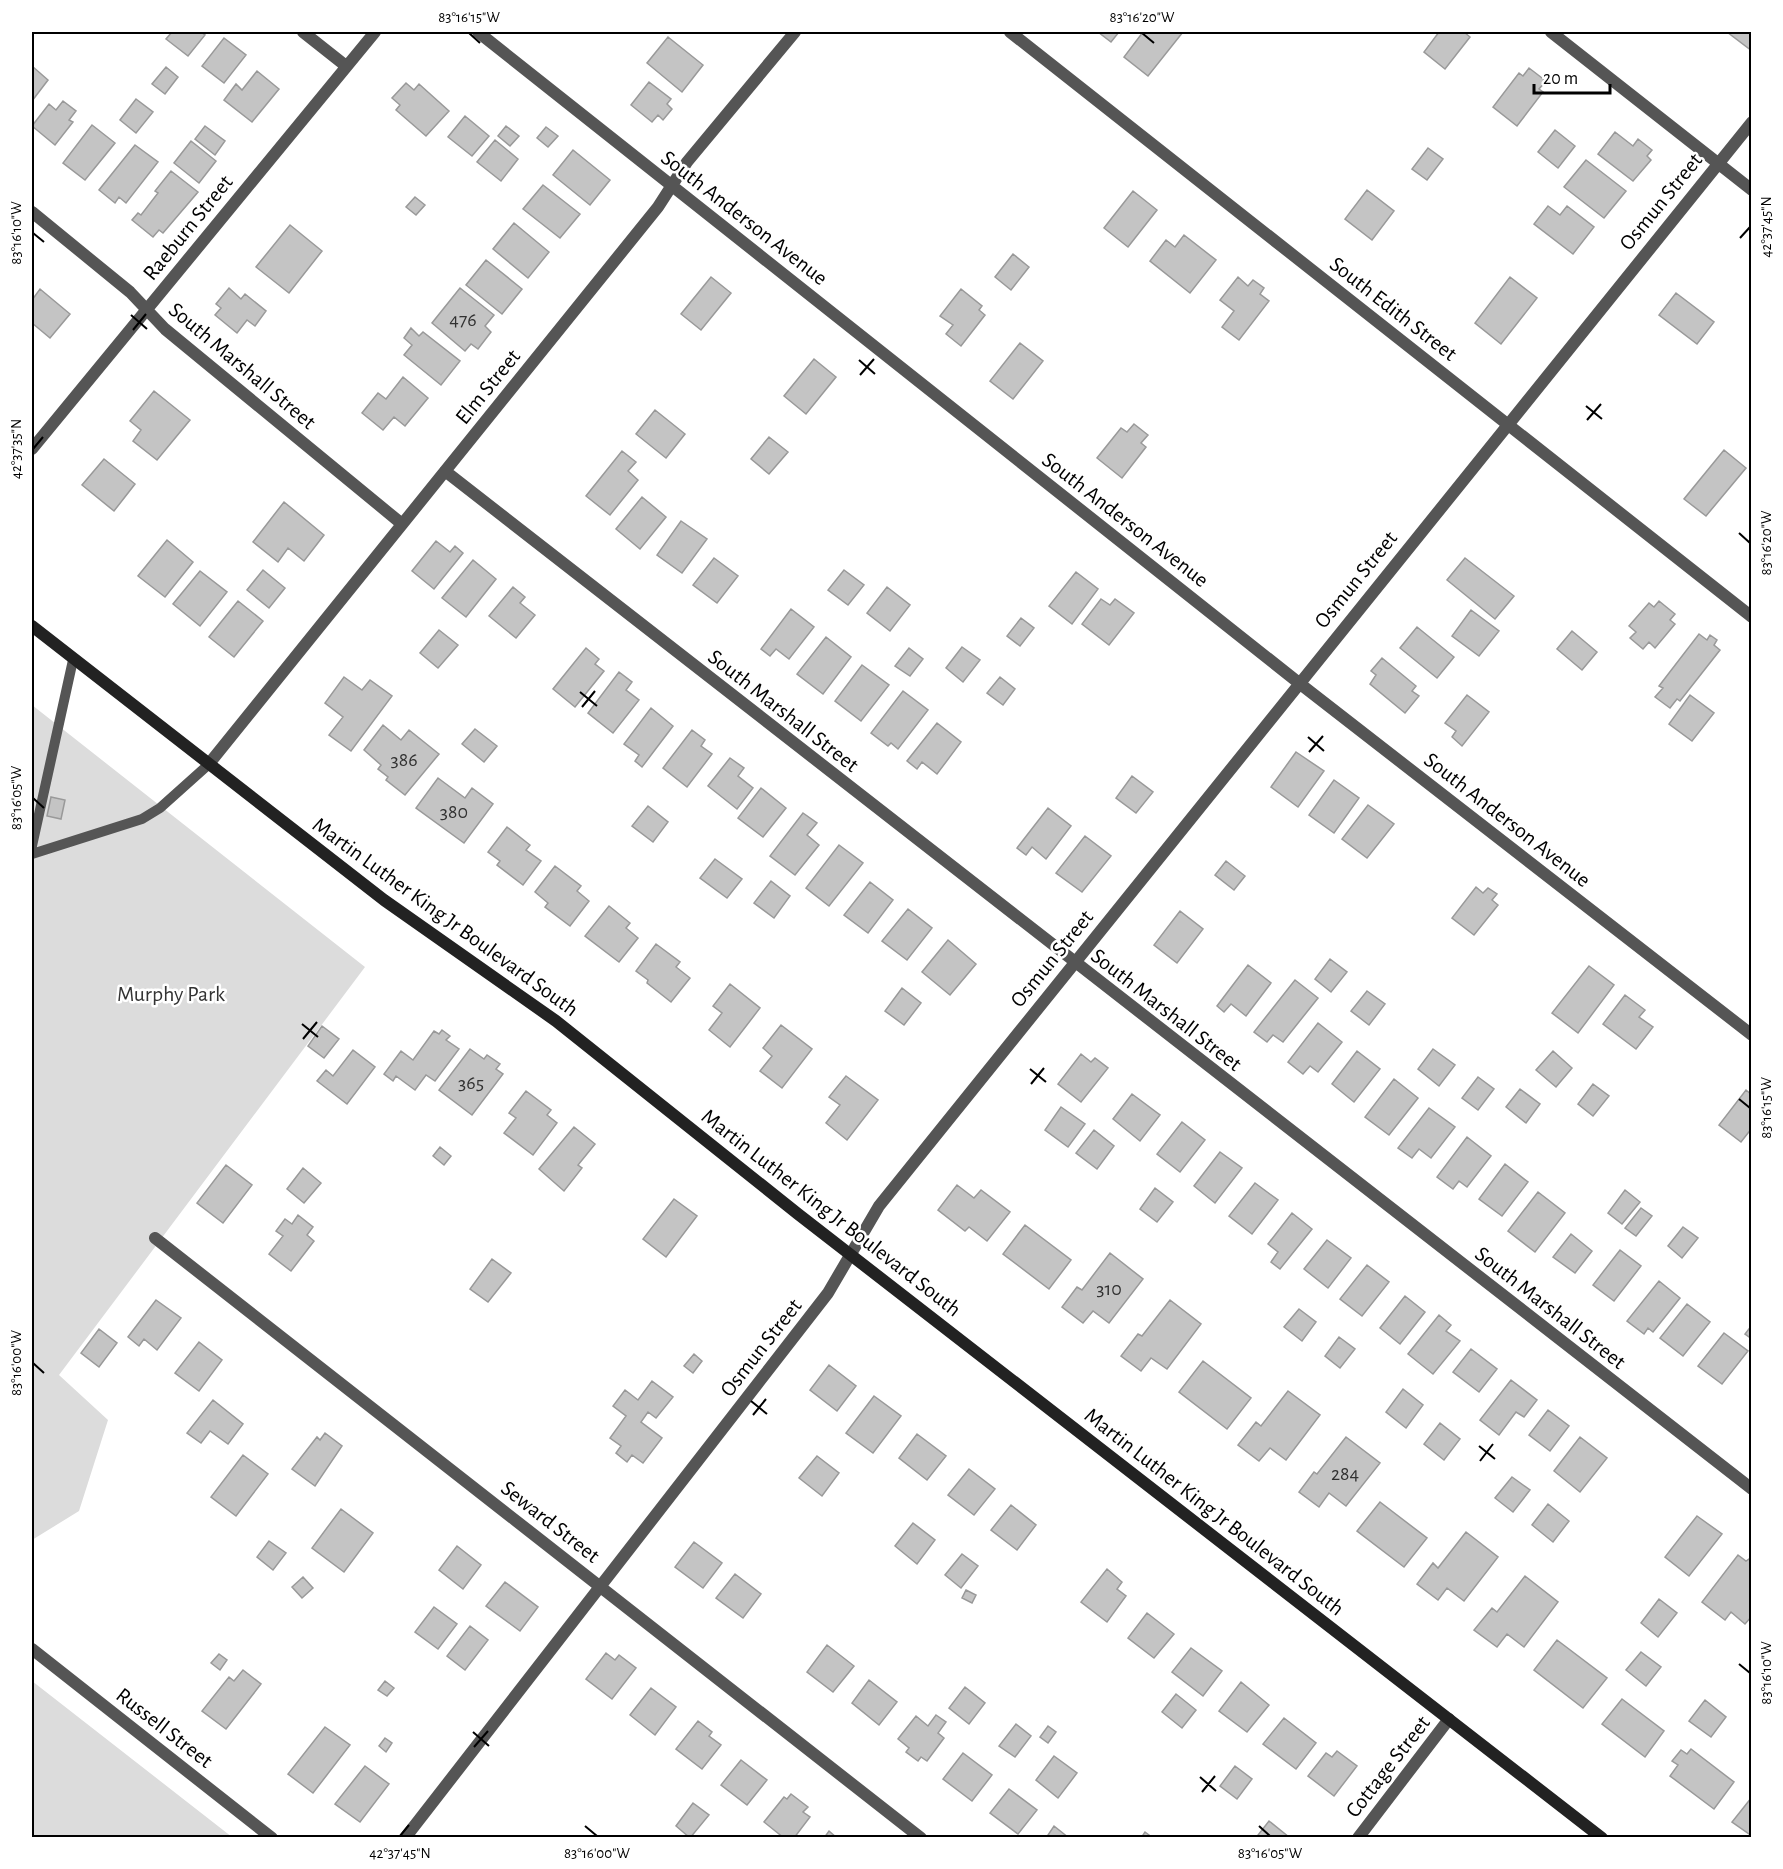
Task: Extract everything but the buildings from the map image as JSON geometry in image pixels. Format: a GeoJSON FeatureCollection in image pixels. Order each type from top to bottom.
{"type":"FeatureCollection","features":[{"type":"Feature","properties":{"kind":"main road","name":"Martin Luther King Jr Boulevard South"},"geometry":{"type":"LineString","coordinates":[[32,626],[384,900],[556,1021],[851,1255],[1602,1838]]}},
{"type":"Feature","properties":{"kind":"street"},"geometry":{"type":"LineString","coordinates":[[303,32],[346,66]]}},
{"type":"Feature","properties":{"kind":"street","name":"Raeburn Street"},"geometry":{"type":"LineString","coordinates":[[32,449],[375,32]]}},
{"type":"Feature","properties":{"kind":"street","name":"South Anderson Avenue"},"geometry":{"type":"LineString","coordinates":[[478,32],[1299,683],[1752,1035]]}},
{"type":"Feature","properties":{"kind":"street","name":"Elm Street"},"geometry":{"type":"LineString","coordinates":[[208,765],[658,207],[687,162],[795,32]]}},
{"type":"Feature","properties":{"kind":"street","name":"South Edith Street"},"geometry":{"type":"LineString","coordinates":[[1010,32],[1752,617]]}},
{"type":"Feature","properties":{"kind":"street"},"geometry":{"type":"LineString","coordinates":[[1551,32],[1752,190]]}},
{"type":"Feature","properties":{"kind":"street","name":"Osmun Street"},"geometry":{"type":"LineString","coordinates":[[405,1838],[828,1293],[879,1206],[1752,122]]}},
{"type":"Feature","properties":{"kind":"street","name":"South Marshall Street"},"geometry":{"type":"LineString","coordinates":[[32,212],[130,292],[165,329],[402,524]]}},
{"type":"Feature","properties":{"kind":"street","name":"South Marshall Street"},"geometry":{"type":"LineString","coordinates":[[445,471],[1752,1489]]}},
{"type":"Feature","properties":{"kind":"street","name":"Seward Street"},"geometry":{"type":"LineString","coordinates":[[155,1238],[921,1838]]}},
{"type":"Feature","properties":{"kind":"street","name":"Russell Street"},"geometry":{"type":"LineString","coordinates":[[32,1650],[272,1838]]}},
{"type":"Feature","properties":{"kind":"street","name":"Cottage Street"},"geometry":{"type":"LineString","coordinates":[[1358,1838],[1449,1719]]}},
{"type":"Feature","properties":{"kind":"lane"},"geometry":{"type":"LineString","coordinates":[[32,846],[74,660]]}},
{"type":"Feature","properties":{"kind":"lane"},"geometry":{"type":"LineString","coordinates":[[32,854],[142,819],[160,808],[208,765]]}},
{"type":"Feature","properties":{"kind":"green space","name":"Murphy Park"},"geometry":{"type":"Polygon","coordinates":[[[32,705],[365,967],[59,1375],[108,1420],[79,1511],[32,1540],[32,705]]]}},
{"type":"Feature","properties":{"kind":"green space"},"geometry":{"type":"Polygon","coordinates":[[[32,1681],[232,1837],[32,1837],[32,1681]]]}}]}
